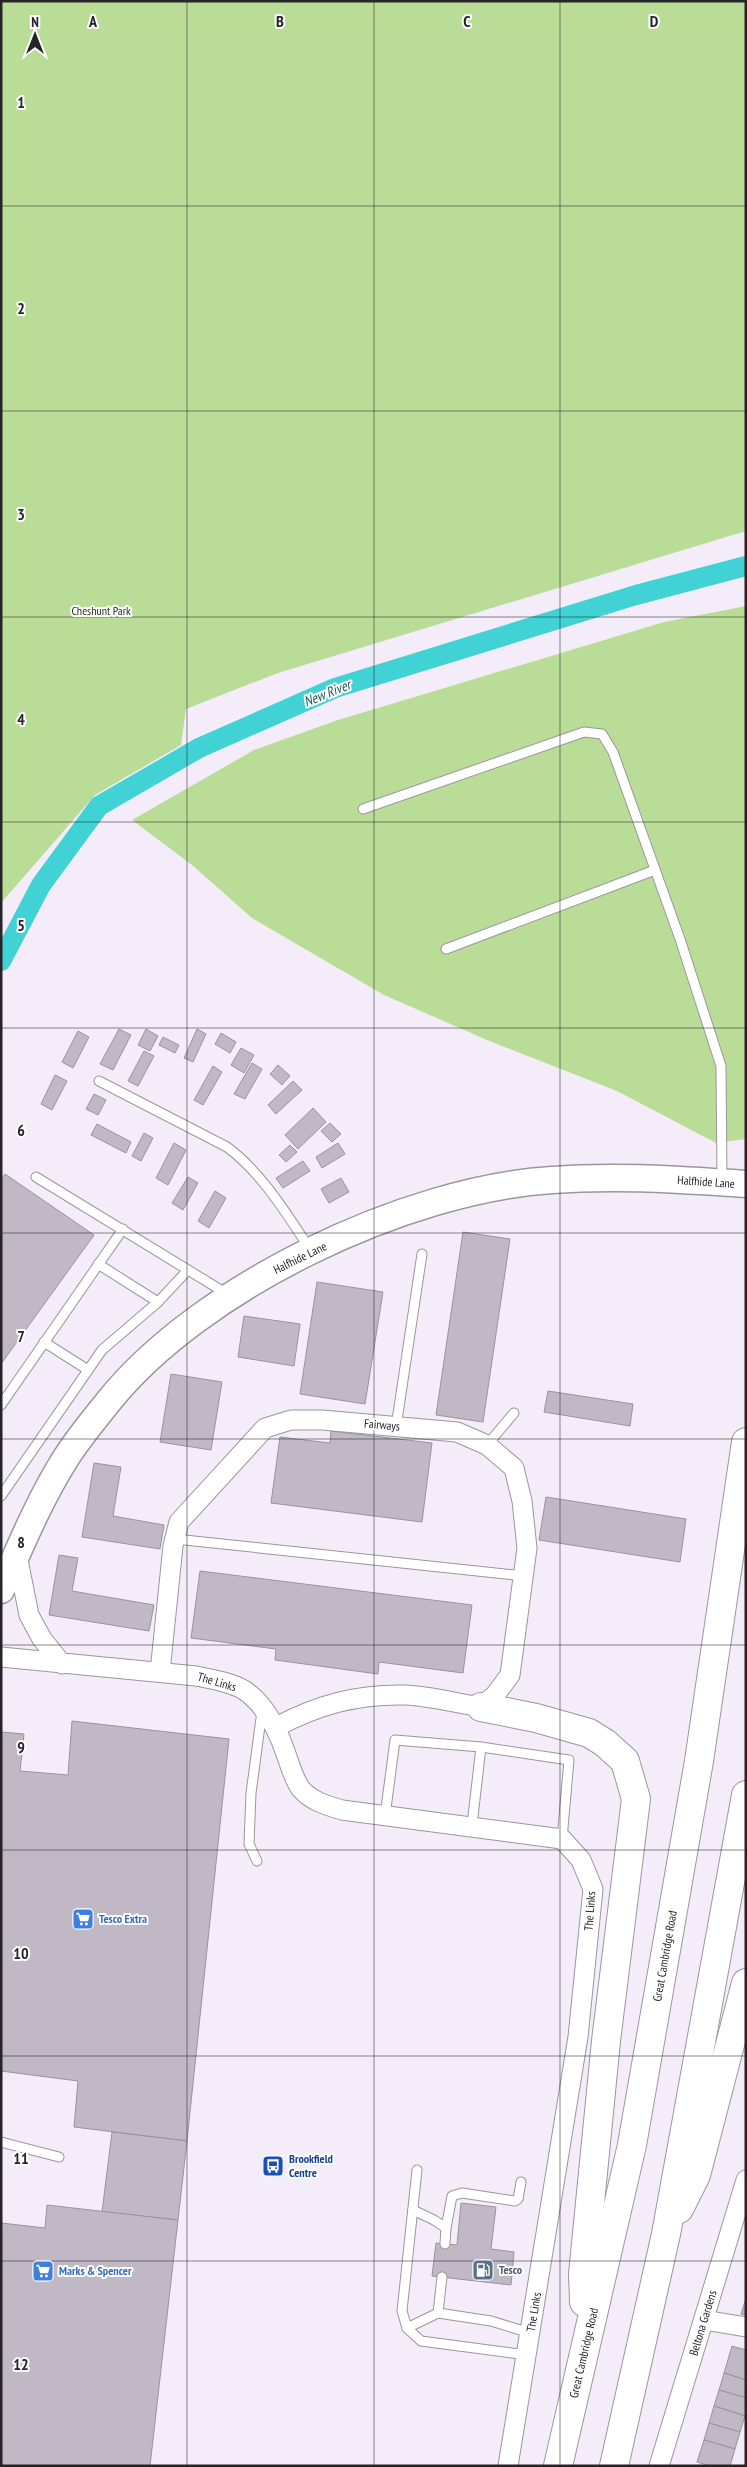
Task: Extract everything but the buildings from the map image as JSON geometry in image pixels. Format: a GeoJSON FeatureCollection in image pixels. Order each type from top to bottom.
{"type":"FeatureCollection","features":[{"type":"Feature","properties":{"kind":"highway","name":"Great Cambridge Road"},"geometry":{"type":"LineString","coordinates":[[558,2466],[633,2136],[699,1761],[746,1442]]}},
{"type":"Feature","properties":{"kind":"highway"},"geometry":{"type":"LineString","coordinates":[[481,1707],[536,1718],[589,1733],[605,1743],[624,1761],[636,1799],[606,2041],[583,2274],[585,2345]]}},
{"type":"Feature","properties":{"kind":"highway"},"geometry":{"type":"LineString","coordinates":[[614,2466],[666,2234],[746,1795]]}},
{"type":"Feature","properties":{"kind":"highway"},"geometry":{"type":"LineString","coordinates":[[666,2234],[696,2175],[746,1983]]}},
{"type":"Feature","properties":{"kind":"main road","name":"Halfhide Lane"},"geometry":{"type":"LineString","coordinates":[[1,1590],[64,1461],[109,1401],[154,1353],[232,1296],[277,1268],[369,1225],[456,1195],[550,1180],[629,1177],[734,1184]]}},
{"type":"Feature","properties":{"kind":"street","name":"Fairways"},"geometry":{"type":"LineString","coordinates":[[160,1672],[175,1539],[179,1522],[265,1428],[291,1420],[322,1420],[457,1432],[487,1445],[514,1468],[523,1511],[527,1548],[510,1675],[495,1694],[481,1707]]}},
{"type":"Feature","properties":{"kind":"street"},"geometry":{"type":"LineString","coordinates":[[17,1555],[29,1614],[42,1639],[62,1664]]}},
{"type":"Feature","properties":{"kind":"street","name":"The Links"},"geometry":{"type":"LineString","coordinates":[[1,1657],[196,1676],[226,1683],[244,1690],[276,1727],[291,1769],[302,1790],[318,1802],[342,1810],[472,1825],[562,1838],[581,1860],[592,1889],[578,2037],[508,2466]]}},
{"type":"Feature","properties":{"kind":"street"},"geometry":{"type":"LineString","coordinates":[[276,1727],[308,1710],[360,1696],[406,1695],[481,1707]]}},
{"type":"Feature","properties":{"kind":"street","name":"Beltona Gardens"},"geometry":{"type":"LineString","coordinates":[[659,2466],[746,2180]]}},
{"type":"Feature","properties":{"kind":"street"},"geometry":{"type":"LineString","coordinates":[[704,2320],[746,2328]]}},
{"type":"Feature","properties":{"kind":"lane"},"geometry":{"type":"LineString","coordinates":[[363,809],[584,732],[602,734],[613,752],[680,939],[721,1066],[734,1184]]}},
{"type":"Feature","properties":{"kind":"lane"},"geometry":{"type":"LineString","coordinates":[[446,949],[655,870]]}},
{"type":"Feature","properties":{"kind":"lane"},"geometry":{"type":"LineString","coordinates":[[99,1081],[166,1118],[227,1147],[240,1157],[251,1167],[279,1202],[312,1252]]}},
{"type":"Feature","properties":{"kind":"lane"},"geometry":{"type":"LineString","coordinates":[[36,1177],[232,1296]]}},
{"type":"Feature","properties":{"kind":"lane"},"geometry":{"type":"LineString","coordinates":[[1,1405],[123,1229]]}},
{"type":"Feature","properties":{"kind":"lane"},"geometry":{"type":"LineString","coordinates":[[396,1426],[422,1254]]}},
{"type":"Feature","properties":{"kind":"lane"},"geometry":{"type":"LineString","coordinates":[[98,1264],[158,1302]]}},
{"type":"Feature","properties":{"kind":"lane"},"geometry":{"type":"LineString","coordinates":[[1,1496],[102,1350],[158,1302],[188,1270]]}},
{"type":"Feature","properties":{"kind":"lane"},"geometry":{"type":"LineString","coordinates":[[44,1342],[88,1370]]}},
{"type":"Feature","properties":{"kind":"lane"},"geometry":{"type":"LineString","coordinates":[[487,1445],[514,1413]]}},
{"type":"Feature","properties":{"kind":"lane"},"geometry":{"type":"LineString","coordinates":[[175,1539],[524,1576]]}},
{"type":"Feature","properties":{"kind":"lane"},"geometry":{"type":"LineString","coordinates":[[257,1861],[250,1844],[251,1793],[262,1709]]}},
{"type":"Feature","properties":{"kind":"lane"},"geometry":{"type":"LineString","coordinates":[[385,1816],[395,1740],[481,1747],[569,1760],[562,1838]]}},
{"type":"Feature","properties":{"kind":"lane"},"geometry":{"type":"LineString","coordinates":[[472,1825],[481,1747]]}},
{"type":"Feature","properties":{"kind":"lane"},"geometry":{"type":"LineString","coordinates":[[1,2142],[59,2156]]}},
{"type":"Feature","properties":{"kind":"lane"},"geometry":{"type":"LineString","coordinates":[[417,2170],[402,2310],[407,2328],[421,2341],[526,2355]]}},
{"type":"Feature","properties":{"kind":"lane"},"geometry":{"type":"LineString","coordinates":[[445,2244],[452,2196],[462,2193],[516,2201],[518,2199],[520,2182]]}},
{"type":"Feature","properties":{"kind":"lane"},"geometry":{"type":"LineString","coordinates":[[413,2210],[446,2228]]}},
{"type":"Feature","properties":{"kind":"lane"},"geometry":{"type":"LineString","coordinates":[[438,2313],[442,2277]]}},
{"type":"Feature","properties":{"kind":"lane"},"geometry":{"type":"LineString","coordinates":[[407,2328],[438,2313],[491,2320],[530,2333]]}},
{"type":"Feature","properties":{"kind":"green space","name":"Cheshunt Park"},"geometry":{"type":"Polygon","coordinates":[[[1,1],[746,1],[746,531],[278,673],[186,709],[181,745],[95,795],[1,903],[1,1]]]}},
{"type":"Feature","properties":{"kind":"green space"},"geometry":{"type":"Polygon","coordinates":[[[746,606],[746,1139],[716,1143],[617,1091],[487,1040],[384,995],[252,918],[192,865],[132,820],[254,750],[338,720],[664,622],[746,606]]]}},
{"type":"Feature","properties":{"kind":"waterway","name":"New River"},"geometry":{"type":"LineString","coordinates":[[1,961],[41,885],[99,806],[199,748],[335,688],[636,595],[746,566]]}},
{"type":"Feature","properties":{"kind":"place","name":"Tesco Extra"},"geometry":{"type":"Point","coordinates":[83,1919]}},
{"type":"Feature","properties":{"kind":"place","name":"Brookfield Centre"},"geometry":{"type":"Point","coordinates":[273,2166]}},
{"type":"Feature","properties":{"kind":"place","name":"Tesco"},"geometry":{"type":"Point","coordinates":[483,2270]}},
{"type":"Feature","properties":{"kind":"place","name":"Marks & Spencer"},"geometry":{"type":"Point","coordinates":[43,2271]}}]}
